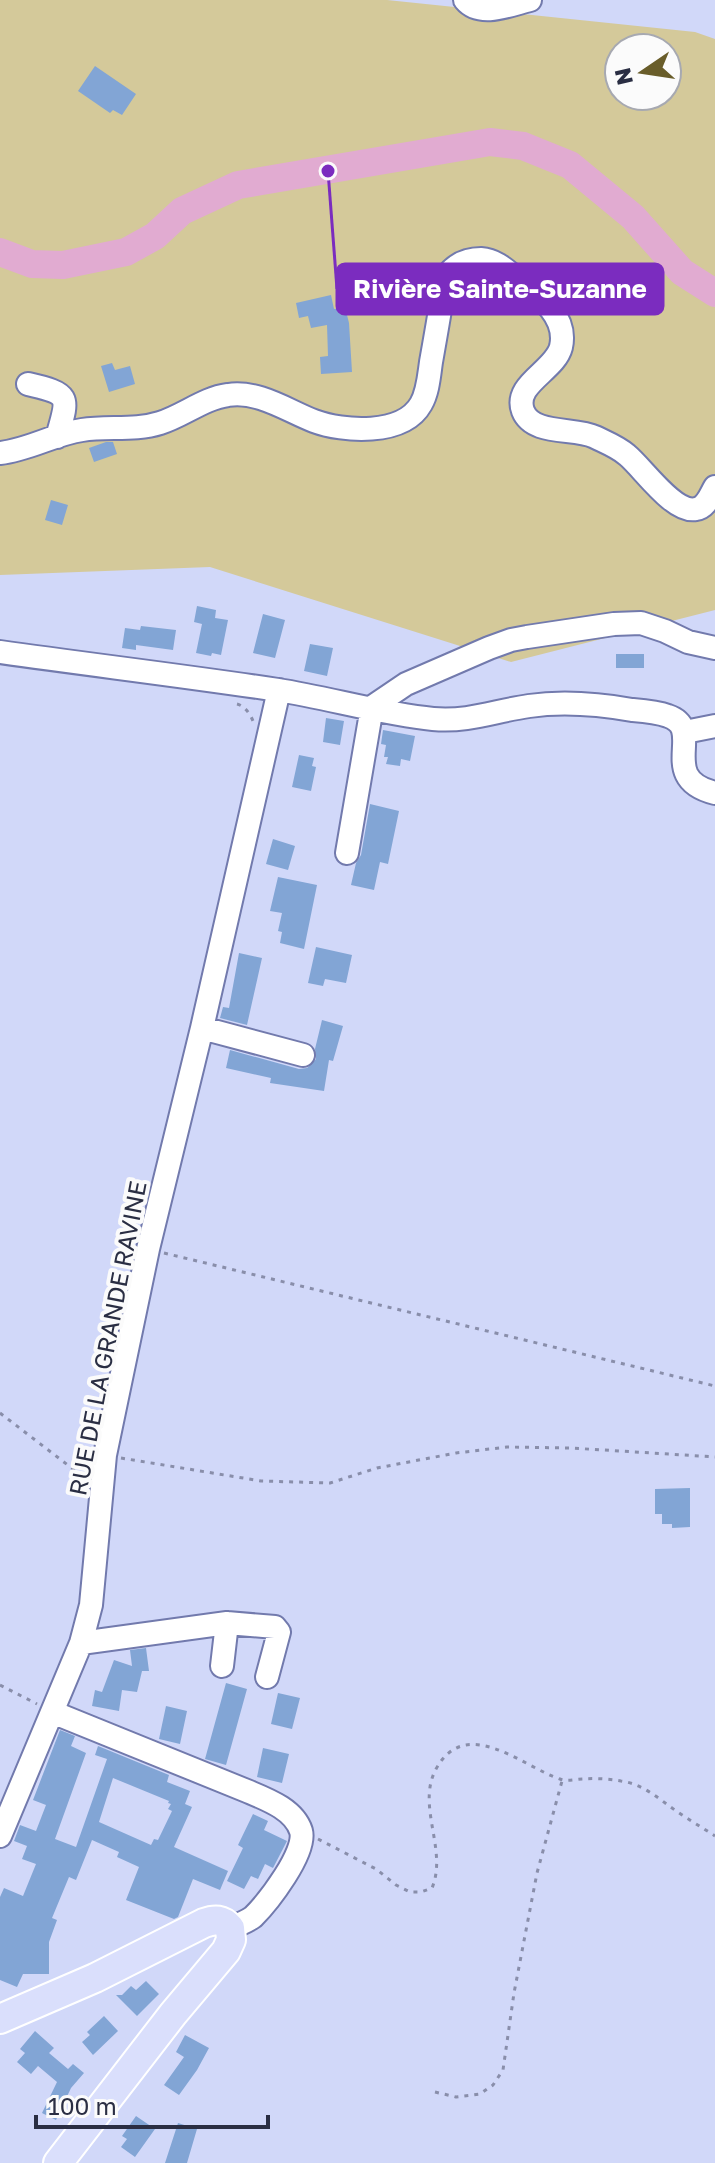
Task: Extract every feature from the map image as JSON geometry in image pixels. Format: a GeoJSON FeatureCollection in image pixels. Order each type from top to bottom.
{"type":"FeatureCollection","features":[{"type":"Feature","properties":{"kind":"main road"},"geometry":{"type":"LineString","coordinates":[[0,2019],[95,1978],[204,1923],[217,1920],[230,1928],[231,1940],[226,1951],[58,2163]]}},
{"type":"Feature","properties":{"kind":"street"},"geometry":{"type":"LineString","coordinates":[[465,0],[473,8],[482,9],[530,0]]}},
{"type":"Feature","properties":{"kind":"street"},"geometry":{"type":"LineString","coordinates":[[0,453],[13,452],[78,431],[105,427],[148,427],[175,418],[209,400],[228,395],[267,401],[316,422],[351,430],[373,429],[403,420],[417,409],[426,392],[445,278],[458,265],[473,260],[489,260],[539,296],[559,322],[561,346],[556,358],[531,382],[524,394],[523,410],[531,422],[581,432],[615,447],[671,500],[686,509],[700,509],[715,487]]}},
{"type":"Feature","properties":{"kind":"street"},"geometry":{"type":"LineString","coordinates":[[28,384],[62,395],[66,408],[57,437]]}},
{"type":"Feature","properties":{"kind":"street"},"geometry":{"type":"LineString","coordinates":[[347,853],[372,707],[406,684],[511,640],[614,624],[641,623],[688,642],[715,648]]}},
{"type":"Feature","properties":{"kind":"street"},"geometry":{"type":"LineString","coordinates":[[0,652],[279,690],[432,719],[466,720],[531,706],[592,703],[670,716],[680,723],[685,732],[683,767],[688,778],[696,786],[715,793]]}},
{"type":"Feature","properties":{"kind":"street","name":"RUE DE LA GRANDE RAVINE"},"geometry":{"type":"LineString","coordinates":[[0,1836],[81,1643],[91,1605],[105,1455],[148,1249],[279,690]]}},
{"type":"Feature","properties":{"kind":"street"},"geometry":{"type":"LineString","coordinates":[[685,732],[715,726]]}},
{"type":"Feature","properties":{"kind":"street"},"geometry":{"type":"LineString","coordinates":[[202,1028],[303,1055]]}},
{"type":"Feature","properties":{"kind":"street"},"geometry":{"type":"LineString","coordinates":[[81,1643],[227,1623],[275,1627],[279,1632],[267,1677]]}},
{"type":"Feature","properties":{"kind":"street"},"geometry":{"type":"LineString","coordinates":[[222,1666],[227,1623]]}},
{"type":"Feature","properties":{"kind":"street"},"geometry":{"type":"LineString","coordinates":[[52,1712],[275,1804],[294,1819],[301,1830],[299,1852],[252,1917],[230,1928]]}},
{"type":"Feature","properties":{"kind":"path"},"geometry":{"type":"LineString","coordinates":[[226,701],[241,705],[253,722]]}},
{"type":"Feature","properties":{"kind":"path"},"geometry":{"type":"LineString","coordinates":[[148,1249],[715,1386]]}},
{"type":"Feature","properties":{"kind":"path"},"geometry":{"type":"LineString","coordinates":[[0,1413],[101,1491]]}},
{"type":"Feature","properties":{"kind":"path"},"geometry":{"type":"LineString","coordinates":[[105,1455],[261,1481],[330,1483],[377,1468],[507,1447],[715,1457]]}},
{"type":"Feature","properties":{"kind":"path"},"geometry":{"type":"LineString","coordinates":[[0,1685],[52,1712]]}},
{"type":"Feature","properties":{"kind":"path"},"geometry":{"type":"LineString","coordinates":[[301,1830],[376,1869],[410,1892],[432,1888],[437,1878],[438,1862],[430,1806],[431,1781],[438,1766],[458,1747],[483,1744],[562,1781],[623,1781],[645,1788],[715,1836]]}},
{"type":"Feature","properties":{"kind":"path"},"geometry":{"type":"LineString","coordinates":[[435,2092],[456,2097],[480,2094],[493,2085],[503,2070],[537,1873],[562,1781]]}},
{"type":"Feature","properties":{"kind":"shaded area"},"geometry":{"type":"Polygon","coordinates":[[[0,0],[387,0],[695,32],[715,39],[715,610],[511,662],[210,567],[0,575],[0,0]]]}},
{"type":"Feature","properties":{"kind":"building"},"geometry":{"type":"Polygon","coordinates":[[[95,66],[136,94],[122,115],[113,110],[110,113],[78,91],[95,66]]]}},
{"type":"Feature","properties":{"kind":"building"},"geometry":{"type":"Polygon","coordinates":[[[331,295],[334,309],[345,307],[352,372],[321,374],[320,357],[328,356],[327,325],[311,328],[308,316],[299,318],[296,303],[331,295]]]}},
{"type":"Feature","properties":{"kind":"building"},"geometry":{"type":"Polygon","coordinates":[[[112,363],[115,370],[130,366],[135,384],[109,392],[101,366],[112,363]]]}},
{"type":"Feature","properties":{"kind":"building"},"geometry":{"type":"Polygon","coordinates":[[[113,442],[117,454],[94,462],[89,448],[113,442]]]}},
{"type":"Feature","properties":{"kind":"building"},"geometry":{"type":"Polygon","coordinates":[[[51,500],[68,505],[62,525],[45,520],[51,500]]]}},
{"type":"Feature","properties":{"kind":"building"},"geometry":{"type":"Polygon","coordinates":[[[197,606],[216,610],[215,618],[228,620],[221,655],[196,653],[202,624],[194,622],[197,606]]]}},
{"type":"Feature","properties":{"kind":"building"},"geometry":{"type":"Polygon","coordinates":[[[263,614],[285,620],[275,658],[253,653],[263,614]]]}},
{"type":"Feature","properties":{"kind":"building"},"geometry":{"type":"Polygon","coordinates":[[[141,626],[176,630],[173,650],[136,645],[136,650],[122,648],[125,628],[140,630],[141,626]]]}},
{"type":"Feature","properties":{"kind":"building"},"geometry":{"type":"Polygon","coordinates":[[[310,644],[333,648],[327,676],[304,671],[310,644]]]}},
{"type":"Feature","properties":{"kind":"building"},"geometry":{"type":"Polygon","coordinates":[[[616,654],[644,654],[644,668],[616,668],[616,654]]]}},
{"type":"Feature","properties":{"kind":"building"},"geometry":{"type":"Polygon","coordinates":[[[326,718],[344,721],[340,745],[323,742],[326,718]]]}},
{"type":"Feature","properties":{"kind":"building"},"geometry":{"type":"Polygon","coordinates":[[[383,730],[415,736],[410,761],[401,759],[400,766],[386,764],[386,745],[381,744],[383,730]]]}},
{"type":"Feature","properties":{"kind":"building"},"geometry":{"type":"Polygon","coordinates":[[[299,755],[314,758],[312,766],[316,767],[311,791],[292,787],[299,755]]]}},
{"type":"Feature","properties":{"kind":"building"},"geometry":{"type":"Polygon","coordinates":[[[370,804],[399,811],[388,864],[380,862],[374,890],[351,885],[361,855],[370,804]]]}},
{"type":"Feature","properties":{"kind":"building"},"geometry":{"type":"Polygon","coordinates":[[[273,839],[295,846],[288,870],[266,864],[273,839]]]}},
{"type":"Feature","properties":{"kind":"building"},"geometry":{"type":"Polygon","coordinates":[[[278,877],[317,885],[304,949],[280,943],[282,932],[278,931],[282,913],[270,911],[278,877]]]}},
{"type":"Feature","properties":{"kind":"building"},"geometry":{"type":"Polygon","coordinates":[[[316,947],[352,955],[346,983],[325,979],[323,986],[308,983],[316,947]]]}},
{"type":"Feature","properties":{"kind":"building"},"geometry":{"type":"Polygon","coordinates":[[[239,953],[262,958],[247,1025],[220,1018],[223,1007],[229,1008],[239,953]]]}},
{"type":"Feature","properties":{"kind":"building"},"geometry":{"type":"Polygon","coordinates":[[[322,1020],[343,1026],[333,1061],[329,1060],[324,1091],[270,1083],[271,1078],[226,1068],[230,1050],[299,1069],[307,1068],[316,1059],[315,1049],[322,1020]]]}},
{"type":"Feature","properties":{"kind":"building"},"geometry":{"type":"Polygon","coordinates":[[[690,1488],[690,1527],[672,1528],[672,1524],[662,1524],[662,1514],[655,1514],[655,1489],[690,1488]]]}},
{"type":"Feature","properties":{"kind":"building"},"geometry":{"type":"Polygon","coordinates":[[[146,1648],[149,1671],[142,1671],[137,1692],[122,1690],[119,1711],[92,1706],[95,1690],[102,1692],[114,1660],[132,1666],[130,1650],[146,1648]]]}},
{"type":"Feature","properties":{"kind":"building"},"geometry":{"type":"Polygon","coordinates":[[[226,1683],[247,1689],[226,1765],[205,1759],[226,1683]]]}},
{"type":"Feature","properties":{"kind":"building"},"geometry":{"type":"Polygon","coordinates":[[[278,1693],[300,1698],[292,1729],[271,1724],[278,1693]]]}},
{"type":"Feature","properties":{"kind":"building"},"geometry":{"type":"Polygon","coordinates":[[[166,1706],[187,1711],[180,1744],[159,1739],[166,1706]]]}},
{"type":"Feature","properties":{"kind":"building"},"geometry":{"type":"Polygon","coordinates":[[[60,1730],[75,1736],[71,1746],[86,1753],[55,1839],[76,1847],[107,1759],[95,1755],[98,1746],[169,1775],[167,1782],[190,1791],[185,1804],[192,1807],[174,1847],[228,1871],[220,1890],[193,1879],[178,1917],[174,1919],[126,1900],[139,1867],[117,1857],[119,1852],[92,1840],[76,1880],[69,1877],[52,1918],[57,1920],[49,1942],[49,1974],[23,1974],[17,1987],[0,1980],[0,1897],[4,1888],[23,1896],[36,1864],[22,1859],[27,1846],[14,1841],[20,1825],[36,1831],[46,1805],[33,1800],[60,1730]],[[113,1778],[99,1822],[151,1845],[154,1839],[158,1840],[172,1811],[168,1809],[169,1801],[113,1778]]]}},
{"type":"Feature","properties":{"kind":"building"},"geometry":{"type":"Polygon","coordinates":[[[263,1748],[289,1754],[282,1783],[257,1777],[263,1748]]]}},
{"type":"Feature","properties":{"kind":"building"},"geometry":{"type":"Polygon","coordinates":[[[253,1814],[268,1821],[264,1830],[287,1841],[273,1868],[265,1864],[258,1879],[251,1876],[244,1889],[227,1881],[243,1848],[238,1845],[253,1814]]]}},
{"type":"Feature","properties":{"kind":"building"},"geometry":{"type":"Polygon","coordinates":[[[146,1981],[159,1994],[137,2016],[116,1995],[122,1995],[131,1986],[136,1990],[146,1981]]]}},
{"type":"Feature","properties":{"kind":"building"},"geometry":{"type":"Polygon","coordinates":[[[104,2016],[118,2031],[93,2055],[82,2042],[90,2035],[87,2032],[104,2016]]]}},
{"type":"Feature","properties":{"kind":"building"},"geometry":{"type":"Polygon","coordinates":[[[35,2031],[54,2048],[49,2053],[68,2069],[73,2064],[84,2073],[71,2088],[56,2120],[42,2113],[57,2082],[38,2066],[31,2074],[17,2062],[25,2053],[20,2049],[35,2031]]]}},
{"type":"Feature","properties":{"kind":"building"},"geometry":{"type":"Polygon","coordinates":[[[185,2035],[209,2048],[179,2095],[164,2085],[184,2057],[176,2052],[185,2035]]]}},
{"type":"Feature","properties":{"kind":"building"},"geometry":{"type":"Polygon","coordinates":[[[136,2116],[155,2129],[135,2157],[121,2147],[127,2139],[122,2136],[136,2116]]]}},
{"type":"Feature","properties":{"kind":"building"},"geometry":{"type":"Polygon","coordinates":[[[178,2123],[197,2129],[187,2163],[165,2163],[178,2123]]]}},
{"type":"Feature","properties":{"kind":"waterway"},"geometry":{"type":"LineString","coordinates":[[0,252],[32,264],[63,265],[126,252],[155,236],[182,211],[238,185],[490,142],[523,146],[570,165],[633,217],[682,272],[715,293]]}},
{"type":"Feature","properties":{"kind":"place","name":"Rivière Sainte-Suzanne"},"geometry":{"type":"Point","coordinates":[328,171]}}]}
